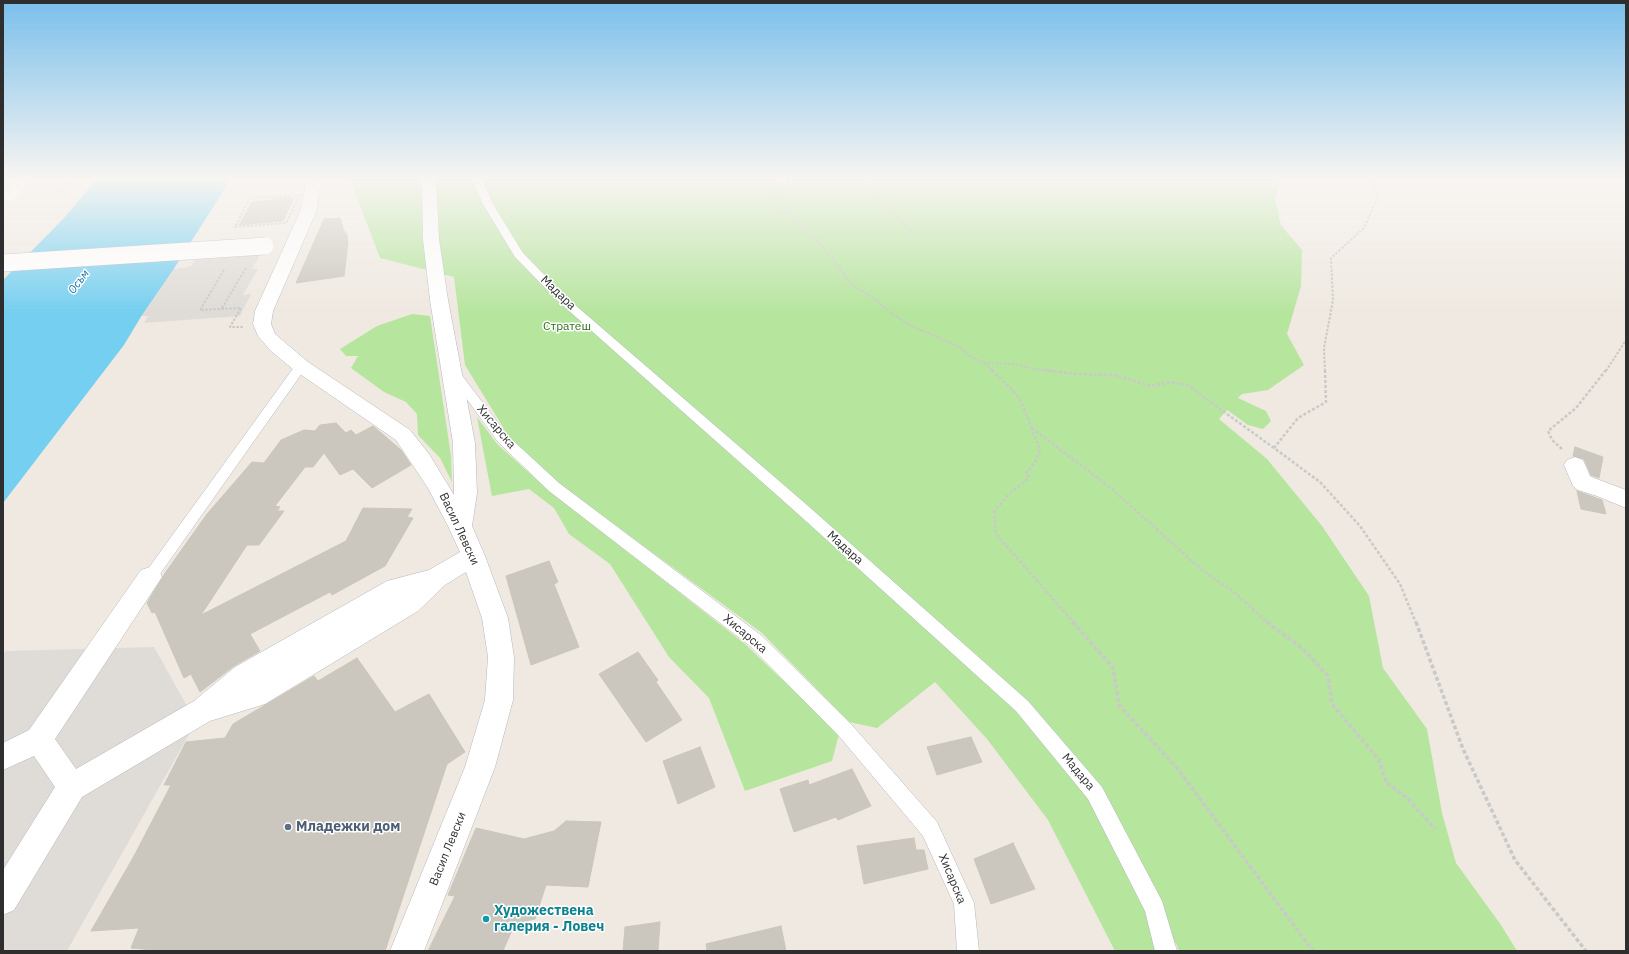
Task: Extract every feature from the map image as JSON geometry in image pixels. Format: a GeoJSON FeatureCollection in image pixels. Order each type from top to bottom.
{"type":"FeatureCollection","features":[{"type":"Feature","properties":{"kind":"street","name":"Васил Левски"},"geometry":{"type":"LineString","coordinates":[[303,224],[264,311],[262,324],[267,336],[301,366],[403,435],[421,459],[460,526],[473,556],[495,618],[501,657],[499,700],[480,767],[407,951]]}},
{"type":"Feature","properties":{"kind":"street"},"geometry":{"type":"LineString","coordinates":[[430,224],[431,238],[450,368],[464,443],[466,493],[460,526]]}},
{"type":"Feature","properties":{"kind":"street"},"geometry":{"type":"LineString","coordinates":[[3,263],[265,246]]}},
{"type":"Feature","properties":{"kind":"street"},"geometry":{"type":"LineString","coordinates":[[1575,465],[1580,480],[1586,484],[1605,490],[1626,500]]}},
{"type":"Feature","properties":{"kind":"street"},"geometry":{"type":"LineString","coordinates":[[3,899],[72,787],[204,710],[255,696],[410,604],[436,578],[473,556]]}},
{"type":"Feature","properties":{"kind":"street"},"geometry":{"type":"LineString","coordinates":[[3,757],[39,739],[150,576]]}},
{"type":"Feature","properties":{"kind":"street"},"geometry":{"type":"LineString","coordinates":[[39,739],[72,787]]}},
{"type":"Feature","properties":{"kind":"lane","name":"Мадара"},"geometry":{"type":"LineString","coordinates":[[500,224],[520,255],[563,300],[802,509],[1022,706],[1095,793],[1155,908],[1166,951]]}},
{"type":"Feature","properties":{"kind":"lane"},"geometry":{"type":"LineString","coordinates":[[150,576],[301,366]]}},
{"type":"Feature","properties":{"kind":"lane","name":"Хисарска"},"geometry":{"type":"LineString","coordinates":[[450,368],[503,439],[554,487],[756,641],[845,730],[930,829],[964,903],[968,951]]}},
{"type":"Feature","properties":{"kind":"path"},"geometry":{"type":"LineString","coordinates":[[237,224],[235,227],[279,224]]}},
{"type":"Feature","properties":{"kind":"path"},"geometry":{"type":"LineString","coordinates":[[799,224],[810,232],[833,261],[842,269],[847,280],[855,287],[871,296],[894,316],[960,347],[968,355],[984,363],[1016,394],[1032,428],[1040,450],[1034,464],[1026,473],[1029,478],[1008,495],[994,512],[996,534],[1113,668],[1119,705],[1177,768],[1313,951]]}},
{"type":"Feature","properties":{"kind":"path"},"geometry":{"type":"LineString","coordinates":[[903,224],[912,231]]}},
{"type":"Feature","properties":{"kind":"path"},"geometry":{"type":"LineString","coordinates":[[1274,448],[1298,418],[1326,402],[1324,348],[1332,300],[1331,258],[1364,228],[1366,224]]}},
{"type":"Feature","properties":{"kind":"path"},"geometry":{"type":"LineString","coordinates":[[218,249],[206,268],[226,267],[200,310],[241,308],[230,328],[246,326]]}},
{"type":"Feature","properties":{"kind":"path"},"geometry":{"type":"LineString","coordinates":[[222,309],[249,262]]}},
{"type":"Feature","properties":{"kind":"path"},"geometry":{"type":"LineString","coordinates":[[1575,465],[1552,440],[1548,431],[1576,408],[1604,374],[1626,340]]}},
{"type":"Feature","properties":{"kind":"path"},"geometry":{"type":"LineString","coordinates":[[984,363],[1015,364],[1033,369],[1076,374],[1114,375],[1152,386],[1172,382],[1187,386],[1320,482],[1360,526],[1400,584],[1429,655],[1463,749],[1515,860],[1586,951]]}},
{"type":"Feature","properties":{"kind":"path"},"geometry":{"type":"LineString","coordinates":[[1032,428],[1112,489],[1202,570],[1234,592],[1261,618],[1302,649],[1328,676],[1332,704],[1379,760],[1386,782],[1408,799],[1435,829]]}},
{"type":"Feature","properties":{"kind":"green space","name":"Стратеш"},"geometry":{"type":"Polygon","coordinates":[[[367,224],[1281,224],[1302,250],[1301,286],[1287,334],[1304,365],[1268,390],[1242,394],[1238,398],[1266,411],[1271,421],[1263,429],[1248,425],[1227,410],[1219,419],[1267,459],[1322,526],[1369,596],[1383,668],[1427,729],[1442,813],[1456,863],[1501,925],[1517,951],[1179,951],[1176,943],[1167,951],[1115,951],[1048,820],[987,739],[935,682],[877,728],[849,722],[762,633],[559,484],[509,437],[465,365],[454,277],[380,258],[367,224]]]}},
{"type":"Feature","properties":{"kind":"green space"},"geometry":{"type":"Polygon","coordinates":[[[412,314],[430,316],[451,456],[452,482],[440,458],[418,435],[417,414],[406,402],[384,392],[351,368],[358,356],[346,356],[340,349],[377,326],[412,314]]]}},
{"type":"Feature","properties":{"kind":"green space"},"geometry":{"type":"Polygon","coordinates":[[[477,417],[497,444],[546,488],[745,644],[839,734],[832,761],[745,791],[709,698],[669,657],[610,564],[569,534],[554,508],[529,489],[492,496],[477,417]]]}},
{"type":"Feature","properties":{"kind":"shaded area"},"geometry":{"type":"Polygon","coordinates":[[[260,255],[252,269],[258,269],[243,295],[251,294],[240,316],[144,323],[148,316],[139,316],[171,269],[190,267],[195,260],[260,255]]]}},
{"type":"Feature","properties":{"kind":"shaded area"},"geometry":{"type":"Polygon","coordinates":[[[154,647],[196,722],[67,951],[3,951],[3,655],[6,651],[154,647]]]}},
{"type":"Feature","properties":{"kind":"water","name":"Осъм"},"geometry":{"type":"Polygon","coordinates":[[[59,224],[203,224],[124,345],[3,503],[3,280],[59,224]]]}},
{"type":"Feature","properties":{"kind":"building"},"geometry":{"type":"Polygon","coordinates":[[[240,224],[255,224],[239,225],[240,224]]]}},
{"type":"Feature","properties":{"kind":"building"},"geometry":{"type":"Polygon","coordinates":[[[322,224],[342,224],[347,235],[348,243],[344,276],[296,283],[322,224]]]}},
{"type":"Feature","properties":{"kind":"building"},"geometry":{"type":"Polygon","coordinates":[[[336,423],[346,433],[351,430],[356,435],[373,426],[401,450],[411,465],[372,488],[353,469],[340,475],[324,453],[313,467],[305,467],[275,506],[280,507],[277,511],[284,511],[259,545],[247,545],[201,615],[346,541],[363,508],[412,509],[407,517],[413,518],[385,566],[332,595],[330,592],[250,634],[260,651],[234,666],[200,692],[191,674],[184,678],[155,612],[152,613],[147,603],[163,576],[207,514],[252,462],[264,463],[281,440],[304,430],[315,431],[320,425],[336,423]]]}},
{"type":"Feature","properties":{"kind":"building"},"geometry":{"type":"Polygon","coordinates":[[[1575,447],[1603,457],[1599,478],[1591,475],[1584,459],[1573,456],[1575,447]]]}},
{"type":"Feature","properties":{"kind":"building"},"geometry":{"type":"Polygon","coordinates":[[[1577,491],[1602,500],[1606,514],[1581,509],[1577,491]]]}},
{"type":"Feature","properties":{"kind":"building"},"geometry":{"type":"Polygon","coordinates":[[[549,561],[558,582],[554,584],[579,647],[531,665],[506,576],[549,561]]]}},
{"type":"Feature","properties":{"kind":"building"},"geometry":{"type":"Polygon","coordinates":[[[638,652],[658,680],[656,682],[682,720],[646,742],[599,674],[638,652]]]}},
{"type":"Feature","properties":{"kind":"building","name":"Младежки дом"},"geometry":{"type":"Polygon","coordinates":[[[357,658],[395,712],[429,694],[465,752],[447,764],[385,951],[166,951],[131,948],[139,928],[91,931],[134,856],[171,785],[164,785],[186,742],[225,738],[233,724],[314,676],[318,681],[357,658]]]}},
{"type":"Feature","properties":{"kind":"building"},"geometry":{"type":"Polygon","coordinates":[[[971,737],[982,762],[937,775],[927,747],[971,737]]]}},
{"type":"Feature","properties":{"kind":"building"},"geometry":{"type":"Polygon","coordinates":[[[700,747],[715,787],[678,804],[663,761],[700,747]]]}},
{"type":"Feature","properties":{"kind":"building"},"geometry":{"type":"Polygon","coordinates":[[[852,769],[871,806],[838,820],[836,817],[794,832],[780,789],[808,780],[809,785],[852,769]]]}},
{"type":"Feature","properties":{"kind":"building"},"geometry":{"type":"Polygon","coordinates":[[[566,821],[601,822],[588,887],[546,885],[535,919],[515,923],[503,951],[428,951],[455,896],[448,895],[476,828],[524,839],[554,831],[566,821]]]}},
{"type":"Feature","properties":{"kind":"building"},"geometry":{"type":"Polygon","coordinates":[[[914,838],[916,850],[924,850],[928,869],[864,884],[857,846],[914,838]]]}},
{"type":"Feature","properties":{"kind":"building"},"geometry":{"type":"Polygon","coordinates":[[[1013,843],[1035,889],[991,904],[974,859],[1013,843]]]}},
{"type":"Feature","properties":{"kind":"building"},"geometry":{"type":"Polygon","coordinates":[[[660,922],[658,951],[623,951],[625,927],[660,922]]]}},
{"type":"Feature","properties":{"kind":"building"},"geometry":{"type":"Polygon","coordinates":[[[781,926],[786,951],[707,951],[706,944],[781,926]]]}},
{"type":"Feature","properties":{"kind":"place","name":"Младежки дом"},"geometry":{"type":"Point","coordinates":[288,827]}},
{"type":"Feature","properties":{"kind":"place","name":"Художествена галерия - Ловеч"},"geometry":{"type":"Point","coordinates":[486,919]}}]}
